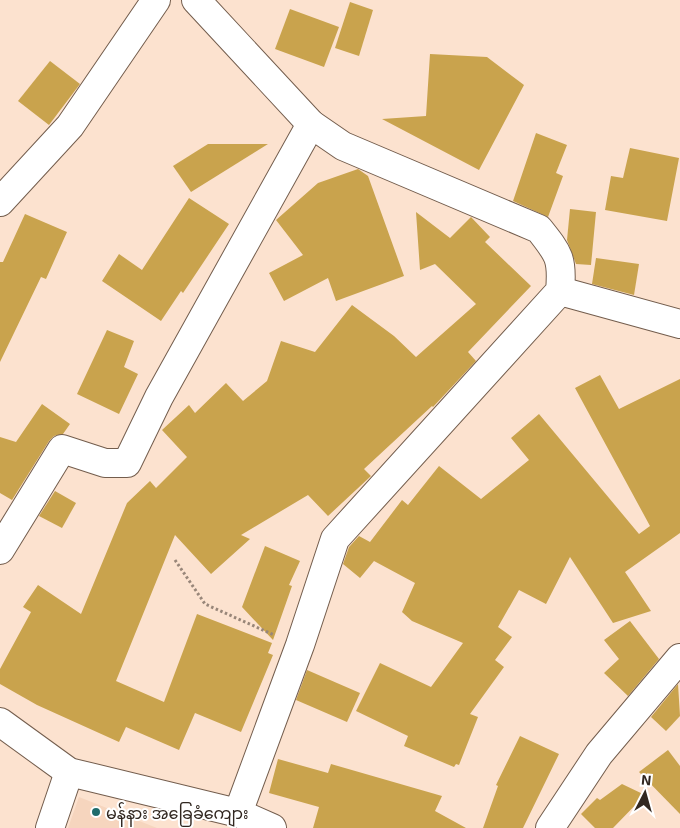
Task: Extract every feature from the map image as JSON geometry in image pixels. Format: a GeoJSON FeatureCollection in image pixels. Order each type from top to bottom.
{"type":"FeatureCollection","features":[{"type":"Feature","properties":{"kind":"street"},"geometry":{"type":"LineString","coordinates":[[0,202],[70,126],[156,0]]}},
{"type":"Feature","properties":{"kind":"street"},"geometry":{"type":"LineString","coordinates":[[196,0],[312,124],[343,146],[539,229],[558,252],[562,272],[560,291],[335,538],[300,645],[238,813]]}},
{"type":"Feature","properties":{"kind":"street"},"geometry":{"type":"LineString","coordinates":[[0,550],[62,449],[105,463],[127,463],[159,397],[312,124]]}},
{"type":"Feature","properties":{"kind":"street"},"geometry":{"type":"LineString","coordinates":[[560,291],[680,324]]}},
{"type":"Feature","properties":{"kind":"street"},"geometry":{"type":"LineString","coordinates":[[550,828],[599,754],[680,658]]}},
{"type":"Feature","properties":{"kind":"street"},"geometry":{"type":"LineString","coordinates":[[0,722],[69,772],[238,813],[272,828]]}},
{"type":"Feature","properties":{"kind":"street"},"geometry":{"type":"LineString","coordinates":[[50,828],[69,772]]}},
{"type":"Feature","properties":{"kind":"path"},"geometry":{"type":"LineString","coordinates":[[175,560],[205,604],[239,621],[300,645]]}},
{"type":"Feature","properties":{"kind":"shaded area","name":"မန်နား အခြေခံကျေား"},"geometry":{"type":"Polygon","coordinates":[[[79,797],[157,828],[68,828],[79,797]]]}},
{"type":"Feature","properties":{"kind":"building"},"geometry":{"type":"Polygon","coordinates":[[[350,2],[373,10],[359,56],[335,48],[350,2]]]}},
{"type":"Feature","properties":{"kind":"building"},"geometry":{"type":"Polygon","coordinates":[[[290,9],[339,27],[324,67],[275,49],[290,9]]]}},
{"type":"Feature","properties":{"kind":"building"},"geometry":{"type":"Polygon","coordinates":[[[430,54],[487,57],[524,85],[479,170],[382,119],[426,116],[430,54]]]}},
{"type":"Feature","properties":{"kind":"building"},"geometry":{"type":"Polygon","coordinates":[[[50,61],[80,84],[49,125],[18,101],[50,61]]]}},
{"type":"Feature","properties":{"kind":"building"},"geometry":{"type":"Polygon","coordinates":[[[536,133],[567,145],[556,173],[563,176],[548,217],[513,201],[536,133]]]}},
{"type":"Feature","properties":{"kind":"building"},"geometry":{"type":"Polygon","coordinates":[[[208,144],[268,144],[191,192],[173,166],[208,144]]]}},
{"type":"Feature","properties":{"kind":"building"},"geometry":{"type":"Polygon","coordinates":[[[630,148],[679,158],[667,221],[605,210],[611,176],[623,178],[630,148]]]}},
{"type":"Feature","properties":{"kind":"building"},"geometry":{"type":"Polygon","coordinates":[[[358,169],[368,176],[404,276],[336,301],[328,278],[284,301],[269,273],[303,255],[276,220],[318,183],[358,169]]]}},
{"type":"Feature","properties":{"kind":"building"},"geometry":{"type":"Polygon","coordinates":[[[189,198],[229,224],[183,293],[181,291],[161,321],[102,281],[119,254],[142,270],[189,198]]]}},
{"type":"Feature","properties":{"kind":"building"},"geometry":{"type":"Polygon","coordinates":[[[570,209],[596,212],[591,265],[576,264],[567,240],[570,209]]]}},
{"type":"Feature","properties":{"kind":"building"},"geometry":{"type":"Polygon","coordinates":[[[416,212],[450,238],[471,217],[490,237],[485,242],[531,286],[468,352],[476,361],[433,407],[364,469],[371,476],[328,516],[308,495],[241,535],[250,539],[211,574],[175,535],[116,681],[164,702],[197,614],[272,643],[268,653],[273,655],[241,732],[195,713],[179,750],[126,727],[119,742],[37,705],[0,684],[0,669],[31,612],[23,607],[38,585],[81,614],[127,503],[150,481],[156,488],[187,457],[162,430],[189,405],[195,413],[226,383],[243,401],[267,381],[281,341],[315,352],[352,305],[394,336],[416,357],[476,304],[435,264],[420,270],[416,212]]]}},
{"type":"Feature","properties":{"kind":"building"},"geometry":{"type":"Polygon","coordinates":[[[25,214],[67,232],[46,279],[41,277],[0,362],[0,262],[3,262],[25,214]]]}},
{"type":"Feature","properties":{"kind":"building"},"geometry":{"type":"Polygon","coordinates":[[[596,258],[639,264],[634,295],[592,284],[596,258]]]}},
{"type":"Feature","properties":{"kind":"building"},"geometry":{"type":"Polygon","coordinates":[[[107,330],[134,341],[124,367],[138,374],[119,414],[77,394],[107,330]]]}},
{"type":"Feature","properties":{"kind":"building"},"geometry":{"type":"Polygon","coordinates":[[[600,375],[619,409],[680,379],[680,533],[625,572],[651,611],[613,623],[570,557],[546,604],[519,590],[498,627],[512,637],[495,660],[504,667],[470,714],[478,717],[459,765],[456,764],[454,767],[404,746],[408,736],[356,711],[380,663],[431,687],[463,643],[412,621],[402,612],[415,583],[374,561],[360,578],[343,564],[349,547],[359,536],[370,542],[402,500],[408,505],[439,466],[481,499],[529,460],[511,438],[539,414],[639,534],[650,526],[575,388],[600,375]]]}},
{"type":"Feature","properties":{"kind":"building"},"geometry":{"type":"Polygon","coordinates":[[[42,404],[70,424],[63,434],[54,436],[49,441],[12,500],[0,493],[0,437],[16,442],[42,404]]]}},
{"type":"Feature","properties":{"kind":"building"},"geometry":{"type":"Polygon","coordinates":[[[55,491],[76,503],[62,528],[39,516],[55,491]]]}},
{"type":"Feature","properties":{"kind":"building"},"geometry":{"type":"Polygon","coordinates":[[[265,546],[300,561],[289,585],[292,586],[273,640],[242,607],[265,546]]]}},
{"type":"Feature","properties":{"kind":"building"},"geometry":{"type":"Polygon","coordinates":[[[630,621],[659,659],[628,696],[604,673],[619,659],[604,640],[630,621]]]}},
{"type":"Feature","properties":{"kind":"building"},"geometry":{"type":"Polygon","coordinates":[[[307,670],[360,693],[347,722],[296,700],[307,670]]]}},
{"type":"Feature","properties":{"kind":"building"},"geometry":{"type":"Polygon","coordinates":[[[678,684],[680,716],[666,731],[651,717],[678,684]]]}},
{"type":"Feature","properties":{"kind":"building"},"geometry":{"type":"Polygon","coordinates":[[[520,736],[559,754],[523,828],[483,828],[498,786],[496,785],[520,736]]]}},
{"type":"Feature","properties":{"kind":"building"},"geometry":{"type":"Polygon","coordinates":[[[668,750],[680,766],[680,814],[639,772],[668,750]]]}},
{"type":"Feature","properties":{"kind":"building"},"geometry":{"type":"Polygon","coordinates":[[[278,759],[328,773],[331,764],[442,796],[435,811],[466,828],[313,828],[319,807],[269,793],[278,759]]]}},
{"type":"Feature","properties":{"kind":"building"},"geometry":{"type":"Polygon","coordinates":[[[622,784],[645,795],[613,828],[595,828],[581,814],[597,798],[600,800],[622,784]]]}},
{"type":"Feature","properties":{"kind":"place","name":"မန်နား အခြေခံကျေား"},"geometry":{"type":"Point","coordinates":[96,812]}}]}
